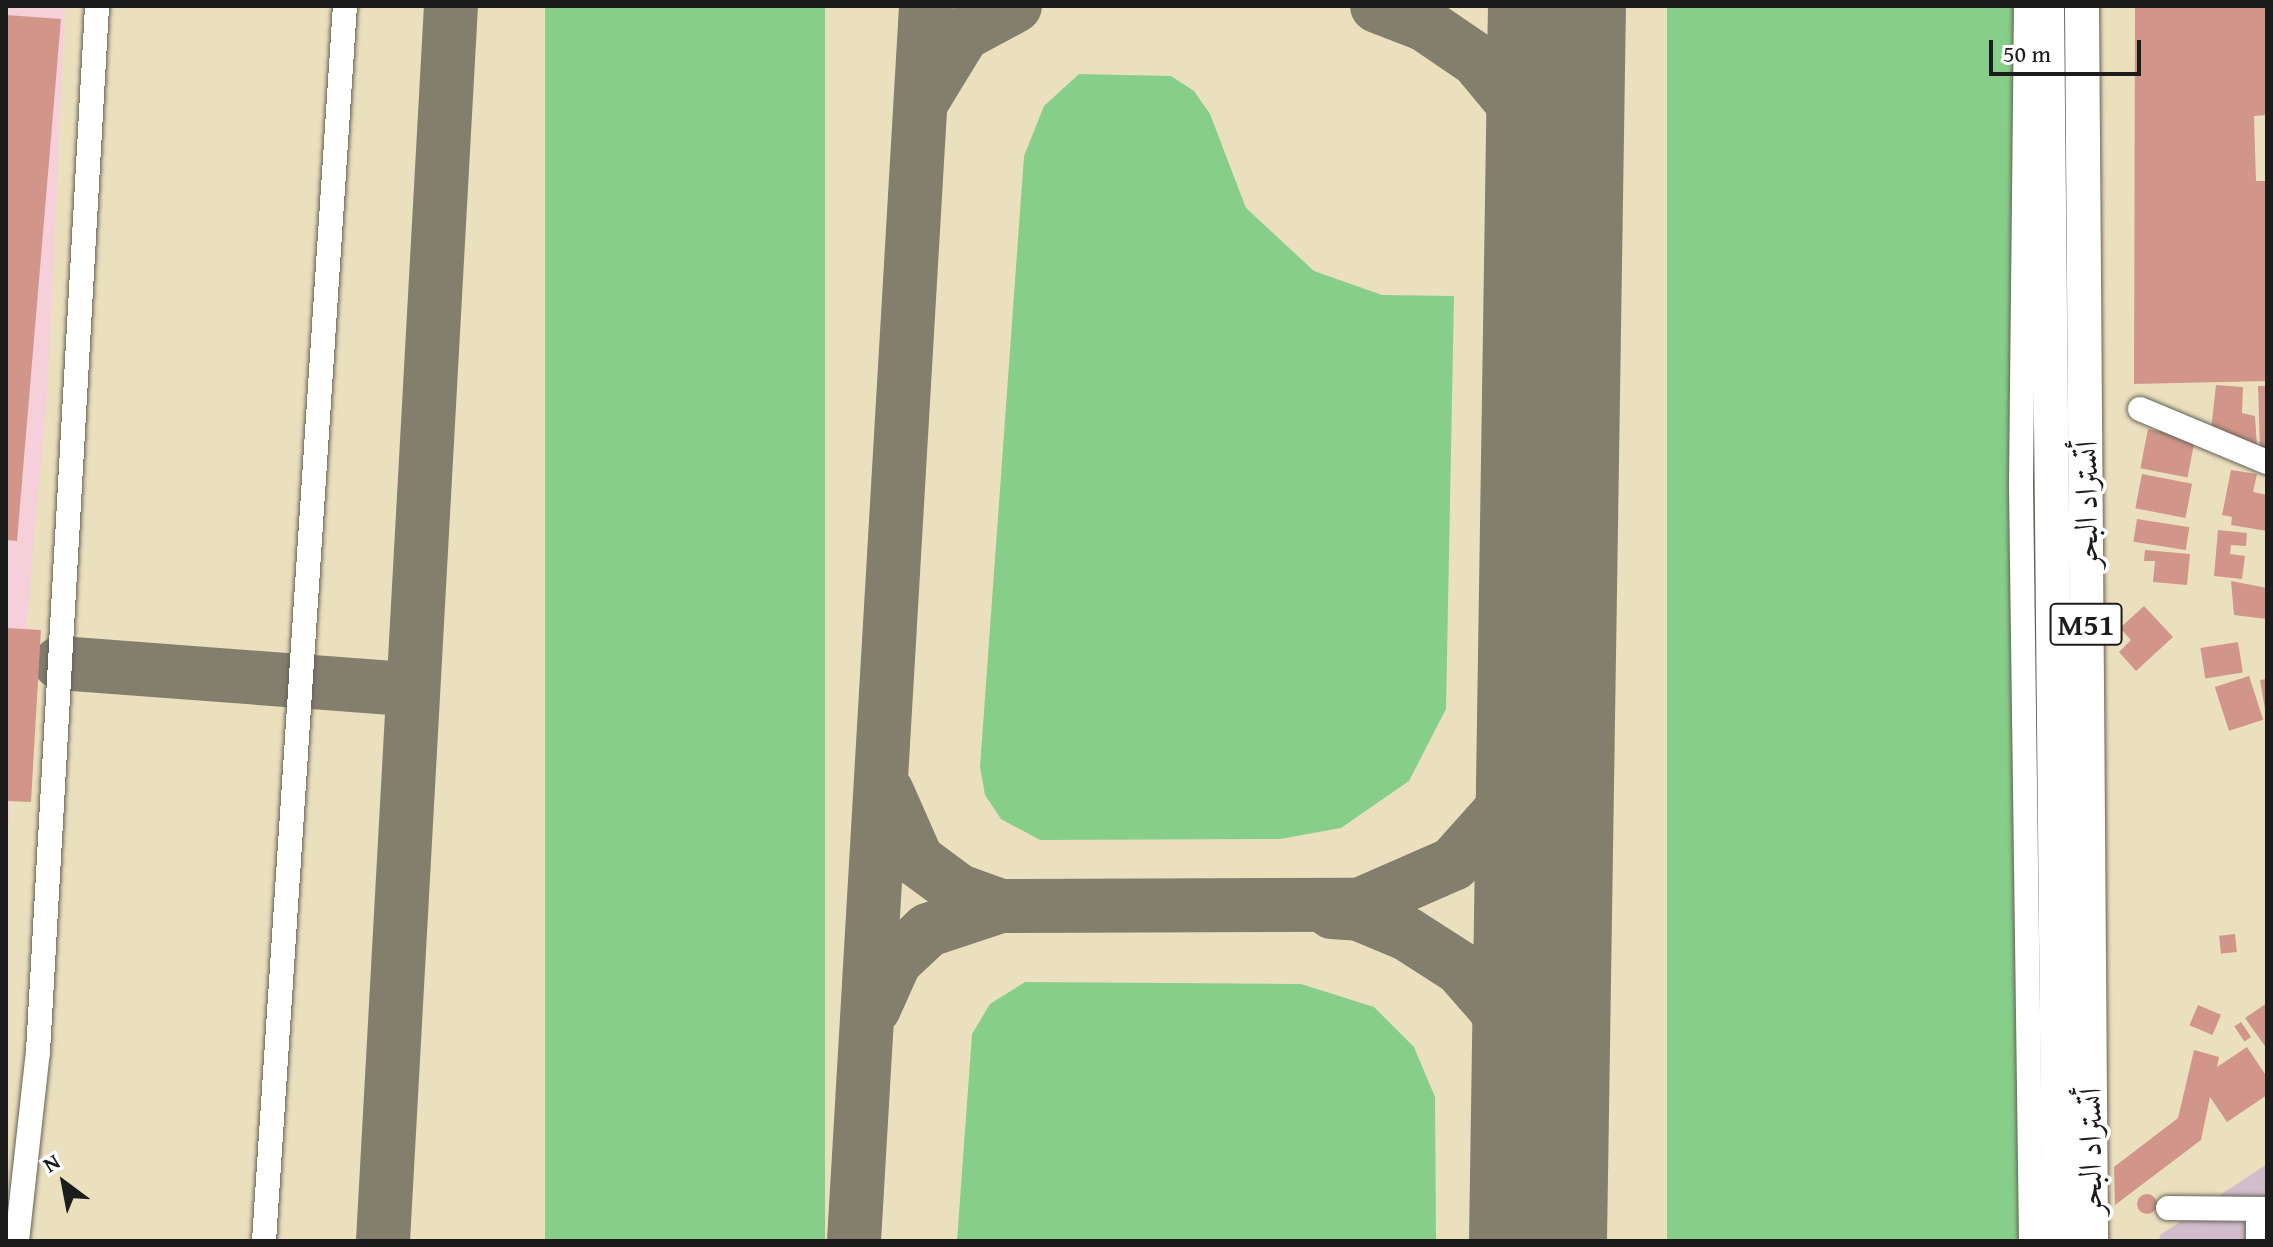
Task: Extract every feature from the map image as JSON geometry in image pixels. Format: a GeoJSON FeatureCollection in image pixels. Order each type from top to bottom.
{"type":"FeatureCollection","features":[{"type":"Feature","properties":{"kind":"highway","name":"أتستراد البحر"},"geometry":{"type":"LineString","coordinates":[[2047,6],[2060,1239]]}},
{"type":"Feature","properties":{"kind":"highway","name":"أتستراد البحر"},"geometry":{"type":"LineString","coordinates":[[2060,1239],[2082,6]]}},
{"type":"Feature","properties":{"kind":"street"},"geometry":{"type":"LineString","coordinates":[[17,1241],[36,1080],[97,6]]}},
{"type":"Feature","properties":{"kind":"street"},"geometry":{"type":"LineString","coordinates":[[264,1241],[345,6],[327,6]]}},
{"type":"Feature","properties":{"kind":"street"},"geometry":{"type":"LineString","coordinates":[[2026,6],[2021,487],[2060,1239]]}},
{"type":"Feature","properties":{"kind":"street"},"geometry":{"type":"LineString","coordinates":[[2140,409],[2267,462]]}},
{"type":"Feature","properties":{"kind":"street"},"geometry":{"type":"LineString","coordinates":[[2168,1208],[2263,1209],[2258,1241]]}},
{"type":"Feature","properties":{"kind":"shaded area"},"geometry":{"type":"Polygon","coordinates":[[[6,6],[65,6],[48,385],[6,855],[6,6]]]}},
{"type":"Feature","properties":{"kind":"shaded area"},"geometry":{"type":"Polygon","coordinates":[[[2267,1164],[2267,1241],[2159,1241],[2160,1235],[2267,1164]]]}},
{"type":"Feature","properties":{"kind":"green space"},"geometry":{"type":"Polygon","coordinates":[[[545,6],[825,6],[825,1241],[545,1241],[545,6]]]}},
{"type":"Feature","properties":{"kind":"green space"},"geometry":{"type":"Polygon","coordinates":[[[1667,6],[2047,6],[2047,1241],[1667,1241],[1667,6]]]}},
{"type":"Feature","properties":{"kind":"green space"},"geometry":{"type":"Polygon","coordinates":[[[1079,74],[1171,76],[1194,91],[1210,114],[1246,208],[1314,271],[1382,295],[1454,296],[1446,709],[1409,781],[1341,828],[1280,839],[1040,840],[1001,819],[985,795],[980,767],[1024,156],[1044,106],[1079,74]]]}},
{"type":"Feature","properties":{"kind":"green space"},"geometry":{"type":"Polygon","coordinates":[[[1025,982],[1301,984],[1374,1007],[1414,1047],[1435,1097],[1436,1241],[957,1241],[972,1034],[990,1004],[1025,982]]]}},
{"type":"Feature","properties":{"kind":"building"},"geometry":{"type":"Polygon","coordinates":[[[2135,6],[2267,6],[2267,115],[2254,116],[2256,181],[2267,181],[2267,381],[2134,384],[2135,6]]]}},
{"type":"Feature","properties":{"kind":"building"},"geometry":{"type":"Polygon","coordinates":[[[6,15],[61,19],[17,541],[6,540],[6,15]]]}},
{"type":"Feature","properties":{"kind":"building"},"geometry":{"type":"Polygon","coordinates":[[[2216,385],[2243,387],[2242,413],[2255,416],[2257,448],[2211,430],[2216,385]]]}},
{"type":"Feature","properties":{"kind":"building"},"geometry":{"type":"Polygon","coordinates":[[[2258,386],[2267,386],[2267,453],[2260,450],[2258,386]]]}},
{"type":"Feature","properties":{"kind":"building"},"geometry":{"type":"Polygon","coordinates":[[[2148,429],[2195,438],[2187,477],[2140,468],[2148,429]]]}},
{"type":"Feature","properties":{"kind":"building"},"geometry":{"type":"Polygon","coordinates":[[[2231,470],[2257,474],[2253,492],[2267,495],[2267,531],[2231,525],[2232,517],[2222,515],[2231,470]]]}},
{"type":"Feature","properties":{"kind":"building"},"geometry":{"type":"Polygon","coordinates":[[[2142,474],[2192,484],[2185,518],[2135,508],[2142,474]]]}},
{"type":"Feature","properties":{"kind":"building"},"geometry":{"type":"Polygon","coordinates":[[[2137,519],[2189,527],[2186,550],[2133,542],[2137,519]]]}},
{"type":"Feature","properties":{"kind":"building"},"geometry":{"type":"Polygon","coordinates":[[[2218,530],[2247,533],[2246,546],[2231,545],[2230,554],[2245,556],[2242,579],[2214,576],[2218,530]]]}},
{"type":"Feature","properties":{"kind":"building"},"geometry":{"type":"Polygon","coordinates":[[[2145,550],[2190,554],[2187,585],[2153,582],[2155,561],[2144,561],[2145,550]]]}},
{"type":"Feature","properties":{"kind":"building"},"geometry":{"type":"Polygon","coordinates":[[[2231,581],[2267,588],[2267,619],[2234,615],[2231,581]]]}},
{"type":"Feature","properties":{"kind":"building"},"geometry":{"type":"Polygon","coordinates":[[[2144,606],[2173,637],[2136,671],[2119,652],[2131,640],[2120,628],[2144,606]]]}},
{"type":"Feature","properties":{"kind":"building"},"geometry":{"type":"Polygon","coordinates":[[[6,628],[41,630],[31,802],[6,801],[6,628]]]}},
{"type":"Feature","properties":{"kind":"building"},"geometry":{"type":"Polygon","coordinates":[[[2238,642],[2243,673],[2205,679],[2200,648],[2238,642]]]}},
{"type":"Feature","properties":{"kind":"building"},"geometry":{"type":"Polygon","coordinates":[[[2249,676],[2263,720],[2229,731],[2215,687],[2249,676]]]}},
{"type":"Feature","properties":{"kind":"building"},"geometry":{"type":"Polygon","coordinates":[[[2267,679],[2267,709],[2265,709],[2260,680],[2267,679]]]}},
{"type":"Feature","properties":{"kind":"building"},"geometry":{"type":"Polygon","coordinates":[[[2235,934],[2237,952],[2221,954],[2219,936],[2235,934]]]}},
{"type":"Feature","properties":{"kind":"building"},"geometry":{"type":"Polygon","coordinates":[[[2267,1003],[2267,1049],[2245,1018],[2267,1003]]]}},
{"type":"Feature","properties":{"kind":"building"},"geometry":{"type":"Polygon","coordinates":[[[2198,1005],[2221,1015],[2212,1035],[2189,1025],[2198,1005]]]}},
{"type":"Feature","properties":{"kind":"building"},"geometry":{"type":"Polygon","coordinates":[[[2241,1022],[2251,1037],[2244,1041],[2234,1026],[2241,1022]]]}},
{"type":"Feature","properties":{"kind":"building"},"geometry":{"type":"Polygon","coordinates":[[[2247,1047],[2267,1077],[2267,1095],[2227,1122],[2210,1097],[2201,1140],[2115,1205],[2114,1167],[2178,1118],[2194,1050],[2219,1057],[2217,1067],[2247,1047]]]}},
{"type":"Feature","properties":{"kind":"building"},"geometry":{"type":"Polygon","coordinates":[[[2147,1194],[2154,1197],[2157,1204],[2154,1211],[2147,1214],[2140,1211],[2137,1204],[2140,1197],[2147,1194]]]}},
{"type":"Feature","properties":{"kind":"taxiway"},"geometry":{"type":"LineString","coordinates":[[383,1241],[451,6]]}},
{"type":"Feature","properties":{"kind":"taxiway"},"geometry":{"type":"LineString","coordinates":[[854,1241],[926,6]]}},
{"type":"Feature","properties":{"kind":"taxiway"},"geometry":{"type":"LineString","coordinates":[[924,98],[963,34],[1015,6]]}},
{"type":"Feature","properties":{"kind":"taxiway"},"geometry":{"type":"LineString","coordinates":[[1377,6],[1424,24],[1477,60],[1517,108],[1554,192]]}},
{"type":"Feature","properties":{"kind":"taxiway"},"geometry":{"type":"LineString","coordinates":[[887,792],[917,860],[959,891],[1001,906],[1359,905],[1453,864],[1504,807],[1536,744],[1547,642]]}},
{"type":"Feature","properties":{"kind":"taxiway"},"geometry":{"type":"LineString","coordinates":[[60,663],[409,689]]}},
{"type":"Feature","properties":{"kind":"taxiway"},"geometry":{"type":"LineString","coordinates":[[874,1008],[895,961],[928,930],[1001,906]]}},
{"type":"Feature","properties":{"kind":"taxiway"},"geometry":{"type":"LineString","coordinates":[[1332,912],[1359,914],[1407,934],[1460,968],[1495,1008],[1540,1121]]}},
{"type":"Feature","properties":{"kind":"runway"},"geometry":{"type":"LineString","coordinates":[[1538,1241],[1557,6]]}}]}
